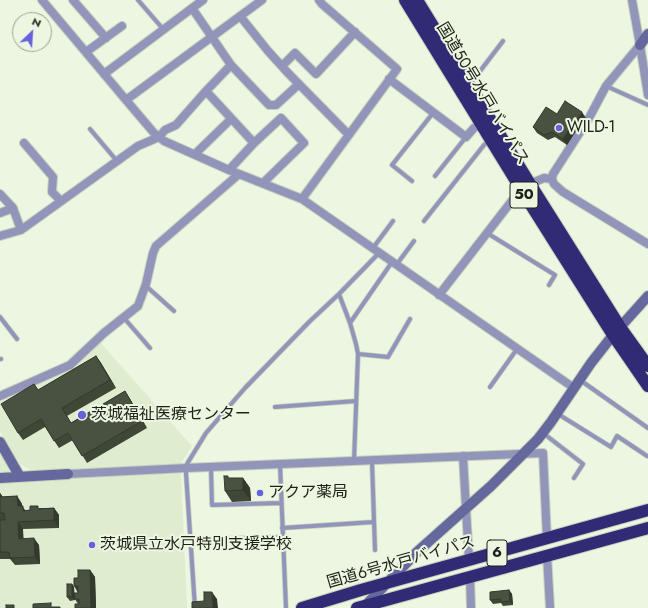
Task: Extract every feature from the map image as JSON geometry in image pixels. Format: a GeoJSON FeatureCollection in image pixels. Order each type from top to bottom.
{"type":"FeatureCollection","features":[{"type":"Feature","properties":{"kind":"highway","name":"国道50号水戸バイパス"},"geometry":{"type":"LineString","coordinates":[[405,0],[491,140],[525,187],[616,331],[648,386]]}},
{"type":"Feature","properties":{"kind":"highway","name":"国道50号水戸バイパス"},"geometry":{"type":"LineString","coordinates":[[417,0],[470,85],[525,187]]}},
{"type":"Feature","properties":{"kind":"highway","name":"国道50号水戸バイパス"},"geometry":{"type":"LineString","coordinates":[[616,331],[648,366]]}},
{"type":"Feature","properties":{"kind":"highway","name":"国道6号水戸バイパス"},"geometry":{"type":"LineString","coordinates":[[302,608],[648,510]]}},
{"type":"Feature","properties":{"kind":"highway","name":"国道6号水戸バイパス"},"geometry":{"type":"LineString","coordinates":[[362,607],[648,528]]}},
{"type":"Feature","properties":{"kind":"street"},"geometry":{"type":"LineString","coordinates":[[73,0],[106,38]]}},
{"type":"Feature","properties":{"kind":"street"},"geometry":{"type":"LineString","coordinates":[[104,74],[203,0]]}},
{"type":"Feature","properties":{"kind":"street"},"geometry":{"type":"LineString","coordinates":[[126,100],[262,0]]}},
{"type":"Feature","properties":{"kind":"street"},"geometry":{"type":"LineString","coordinates":[[632,0],[648,94]]}},
{"type":"Feature","properties":{"kind":"street"},"geometry":{"type":"LineString","coordinates":[[302,199],[397,69],[322,1]]}},
{"type":"Feature","properties":{"kind":"street"},"geometry":{"type":"LineString","coordinates":[[47,2],[104,74],[154,133],[164,141],[229,170],[302,199],[517,349],[576,384]]}},
{"type":"Feature","properties":{"kind":"street"},"geometry":{"type":"LineString","coordinates":[[192,8],[231,65],[269,105],[276,105],[299,84]]}},
{"type":"Feature","properties":{"kind":"street"},"geometry":{"type":"LineString","coordinates":[[240,16],[268,51],[349,135]]}},
{"type":"Feature","properties":{"kind":"street"},"geometry":{"type":"LineString","coordinates":[[86,52],[122,26]]}},
{"type":"Feature","properties":{"kind":"street"},"geometry":{"type":"LineString","coordinates":[[282,66],[295,52],[316,74],[355,32]]}},
{"type":"Feature","properties":{"kind":"street"},"geometry":{"type":"LineString","coordinates":[[648,34],[606,86],[589,118],[553,174],[552,179],[554,184],[563,192],[648,244]]}},
{"type":"Feature","properties":{"kind":"street"},"geometry":{"type":"LineString","coordinates":[[0,236],[21,230],[138,146],[159,137],[165,130],[176,125],[231,65]]}},
{"type":"Feature","properties":{"kind":"street"},"geometry":{"type":"LineString","coordinates":[[389,79],[466,137],[474,128],[482,124]]}},
{"type":"Feature","properties":{"kind":"street"},"geometry":{"type":"LineString","coordinates":[[206,91],[254,143]]}},
{"type":"Feature","properties":{"kind":"street"},"geometry":{"type":"LineString","coordinates":[[229,170],[254,143],[281,118],[304,143],[263,183]]}},
{"type":"Feature","properties":{"kind":"street"},"geometry":{"type":"LineString","coordinates":[[195,154],[231,119]]}},
{"type":"Feature","properties":{"kind":"street"},"geometry":{"type":"LineString","coordinates":[[24,143],[53,177],[52,192],[61,201]]}},
{"type":"Feature","properties":{"kind":"street"},"geometry":{"type":"LineString","coordinates":[[0,396],[70,364],[104,333],[138,306],[156,246],[239,174]]}},
{"type":"Feature","properties":{"kind":"street"},"geometry":{"type":"LineString","coordinates":[[439,295],[525,187],[544,178],[552,179]]}},
{"type":"Feature","properties":{"kind":"street"},"geometry":{"type":"LineString","coordinates":[[0,194],[13,208],[21,230]]}},
{"type":"Feature","properties":{"kind":"street"},"geometry":{"type":"LineString","coordinates":[[0,213],[13,208]]}},
{"type":"Feature","properties":{"kind":"street"},"geometry":{"type":"LineString","coordinates":[[362,607],[417,552],[491,486],[524,453],[543,432],[591,363],[616,331],[648,296]]}},
{"type":"Feature","properties":{"kind":"street"},"geometry":{"type":"LineString","coordinates":[[0,442],[20,477]]}},
{"type":"Feature","properties":{"kind":"street"},"geometry":{"type":"LineString","coordinates":[[0,478],[186,468],[543,453],[547,539]]}},
{"type":"Feature","properties":{"kind":"street"},"geometry":{"type":"LineString","coordinates":[[464,456],[469,560]]}},
{"type":"Feature","properties":{"kind":"street"},"geometry":{"type":"LineString","coordinates":[[547,555],[550,608]]}},
{"type":"Feature","properties":{"kind":"street"},"geometry":{"type":"LineString","coordinates":[[470,576],[471,608]]}},
{"type":"Feature","properties":{"kind":"lane"},"geometry":{"type":"LineString","coordinates":[[138,0],[163,30]]}},
{"type":"Feature","properties":{"kind":"lane"},"geometry":{"type":"LineString","coordinates":[[470,85],[502,41]]}},
{"type":"Feature","properties":{"kind":"lane"},"geometry":{"type":"LineString","coordinates":[[606,86],[648,105]]}},
{"type":"Feature","properties":{"kind":"lane"},"geometry":{"type":"LineString","coordinates":[[412,181],[392,165],[433,113]]}},
{"type":"Feature","properties":{"kind":"lane"},"geometry":{"type":"LineString","coordinates":[[90,129],[118,161]]}},
{"type":"Feature","properties":{"kind":"lane"},"geometry":{"type":"LineString","coordinates":[[435,176],[466,137]]}},
{"type":"Feature","properties":{"kind":"lane"},"geometry":{"type":"LineString","coordinates":[[424,221],[484,145],[491,140]]}},
{"type":"Feature","properties":{"kind":"lane"},"geometry":{"type":"LineString","coordinates":[[195,608],[186,468],[187,464],[206,432],[244,388],[339,294],[376,251],[393,221]]}},
{"type":"Feature","properties":{"kind":"lane"},"geometry":{"type":"LineString","coordinates":[[487,233],[555,275],[549,285]]}},
{"type":"Feature","properties":{"kind":"lane"},"geometry":{"type":"LineString","coordinates":[[350,323],[394,263],[414,241]]}},
{"type":"Feature","properties":{"kind":"lane"},"geometry":{"type":"LineString","coordinates":[[145,286],[174,311]]}},
{"type":"Feature","properties":{"kind":"lane"},"geometry":{"type":"LineString","coordinates":[[339,294],[350,323],[358,354],[354,461]]}},
{"type":"Feature","properties":{"kind":"lane"},"geometry":{"type":"LineString","coordinates":[[0,317],[17,339]]}},
{"type":"Feature","properties":{"kind":"lane"},"geometry":{"type":"LineString","coordinates":[[124,318],[150,348]]}},
{"type":"Feature","properties":{"kind":"lane"},"geometry":{"type":"LineString","coordinates":[[358,354],[388,357],[410,319]]}},
{"type":"Feature","properties":{"kind":"lane"},"geometry":{"type":"LineString","coordinates":[[490,387],[517,349]]}},
{"type":"Feature","properties":{"kind":"lane"},"geometry":{"type":"LineString","coordinates":[[576,384],[648,428]]}},
{"type":"Feature","properties":{"kind":"lane"},"geometry":{"type":"LineString","coordinates":[[276,407],[356,401]]}},
{"type":"Feature","properties":{"kind":"lane"},"geometry":{"type":"LineString","coordinates":[[557,413],[611,447],[617,436],[647,456]]}},
{"type":"Feature","properties":{"kind":"lane"},"geometry":{"type":"LineString","coordinates":[[543,432],[583,464],[574,478]]}},
{"type":"Feature","properties":{"kind":"lane"},"geometry":{"type":"LineString","coordinates":[[372,461],[375,550]]}},
{"type":"Feature","properties":{"kind":"lane"},"geometry":{"type":"LineString","coordinates":[[280,464],[286,608]]}},
{"type":"Feature","properties":{"kind":"lane"},"geometry":{"type":"LineString","coordinates":[[211,468],[212,505],[282,503]]}},
{"type":"Feature","properties":{"kind":"lane"},"geometry":{"type":"LineString","coordinates":[[282,528],[374,522]]}},
{"type":"Feature","properties":{"kind":"lane"},"geometry":{"type":"LineString","coordinates":[[213,539],[283,536]]}},
{"type":"Feature","properties":{"kind":"shaded area","name":"茨城福祉医療センター"},"geometry":{"type":"Polygon","coordinates":[[[99,341],[192,446],[180,465],[32,471],[17,462],[0,431],[0,399],[73,366],[99,341]]]}},
{"type":"Feature","properties":{"kind":"shaded area"},"geometry":{"type":"Polygon","coordinates":[[[0,448],[11,467],[7,475],[0,475],[0,448]]]}},
{"type":"Feature","properties":{"kind":"shaded area","name":"茨城県立水戸特別支援学校"},"geometry":{"type":"Polygon","coordinates":[[[181,473],[187,608],[0,608],[0,481],[181,473]]]}},
{"type":"Feature","properties":{"kind":"building","name":"WILD-1"},"geometry":{"type":"Polygon","coordinates":[[[565,101],[582,112],[563,139],[552,132],[544,135],[533,127],[546,107],[557,114],[565,101]]]}},
{"type":"Feature","properties":{"kind":"building"},"geometry":{"type":"Polygon","coordinates":[[[96,356],[110,380],[62,408],[71,423],[125,391],[142,421],[82,456],[68,433],[54,441],[41,419],[18,433],[1,404],[34,384],[38,390],[96,356]]]}},
{"type":"Feature","properties":{"kind":"building"},"geometry":{"type":"Polygon","coordinates":[[[224,476],[228,476],[228,478],[243,478],[243,490],[225,491],[224,476]]]}},
{"type":"Feature","properties":{"kind":"building"},"geometry":{"type":"Polygon","coordinates":[[[17,496],[18,506],[23,506],[23,511],[30,510],[30,506],[38,506],[38,509],[54,508],[54,520],[18,522],[19,539],[34,538],[35,557],[10,558],[9,552],[0,552],[0,520],[5,520],[4,513],[0,513],[0,497],[17,496]]]}},
{"type":"Feature","properties":{"kind":"building"},"geometry":{"type":"Polygon","coordinates":[[[78,570],[90,570],[91,608],[75,608],[75,604],[79,604],[79,599],[75,599],[74,593],[78,593],[78,586],[74,586],[74,578],[78,578],[78,570]]]}},
{"type":"Feature","properties":{"kind":"building"},"geometry":{"type":"Polygon","coordinates":[[[67,584],[72,584],[72,597],[67,597],[67,584]]]}},
{"type":"Feature","properties":{"kind":"building"},"geometry":{"type":"Polygon","coordinates":[[[509,590],[510,601],[501,602],[500,599],[490,600],[490,592],[509,590]]]}},
{"type":"Feature","properties":{"kind":"building"},"geometry":{"type":"Polygon","coordinates":[[[204,592],[212,592],[213,608],[192,608],[192,602],[204,601],[204,592]]]}},
{"type":"Feature","properties":{"kind":"building"},"geometry":{"type":"Polygon","coordinates":[[[51,603],[51,607],[60,608],[33,608],[33,604],[51,603]]]}},
{"type":"Feature","properties":{"kind":"building"},"geometry":{"type":"Polygon","coordinates":[[[6,605],[14,605],[14,608],[6,608],[6,605]]]}},
{"type":"Feature","properties":{"kind":"place","name":"WILD-1"},"geometry":{"type":"Point","coordinates":[559,128]}},
{"type":"Feature","properties":{"kind":"place","name":"茨城福祉医療センター"},"geometry":{"type":"Point","coordinates":[82,415]}},
{"type":"Feature","properties":{"kind":"place","name":"アクア薬局"},"geometry":{"type":"Point","coordinates":[260,493]}},
{"type":"Feature","properties":{"kind":"place","name":"茨城県立水戸特別支援学校"},"geometry":{"type":"Point","coordinates":[92,545]}}]}
